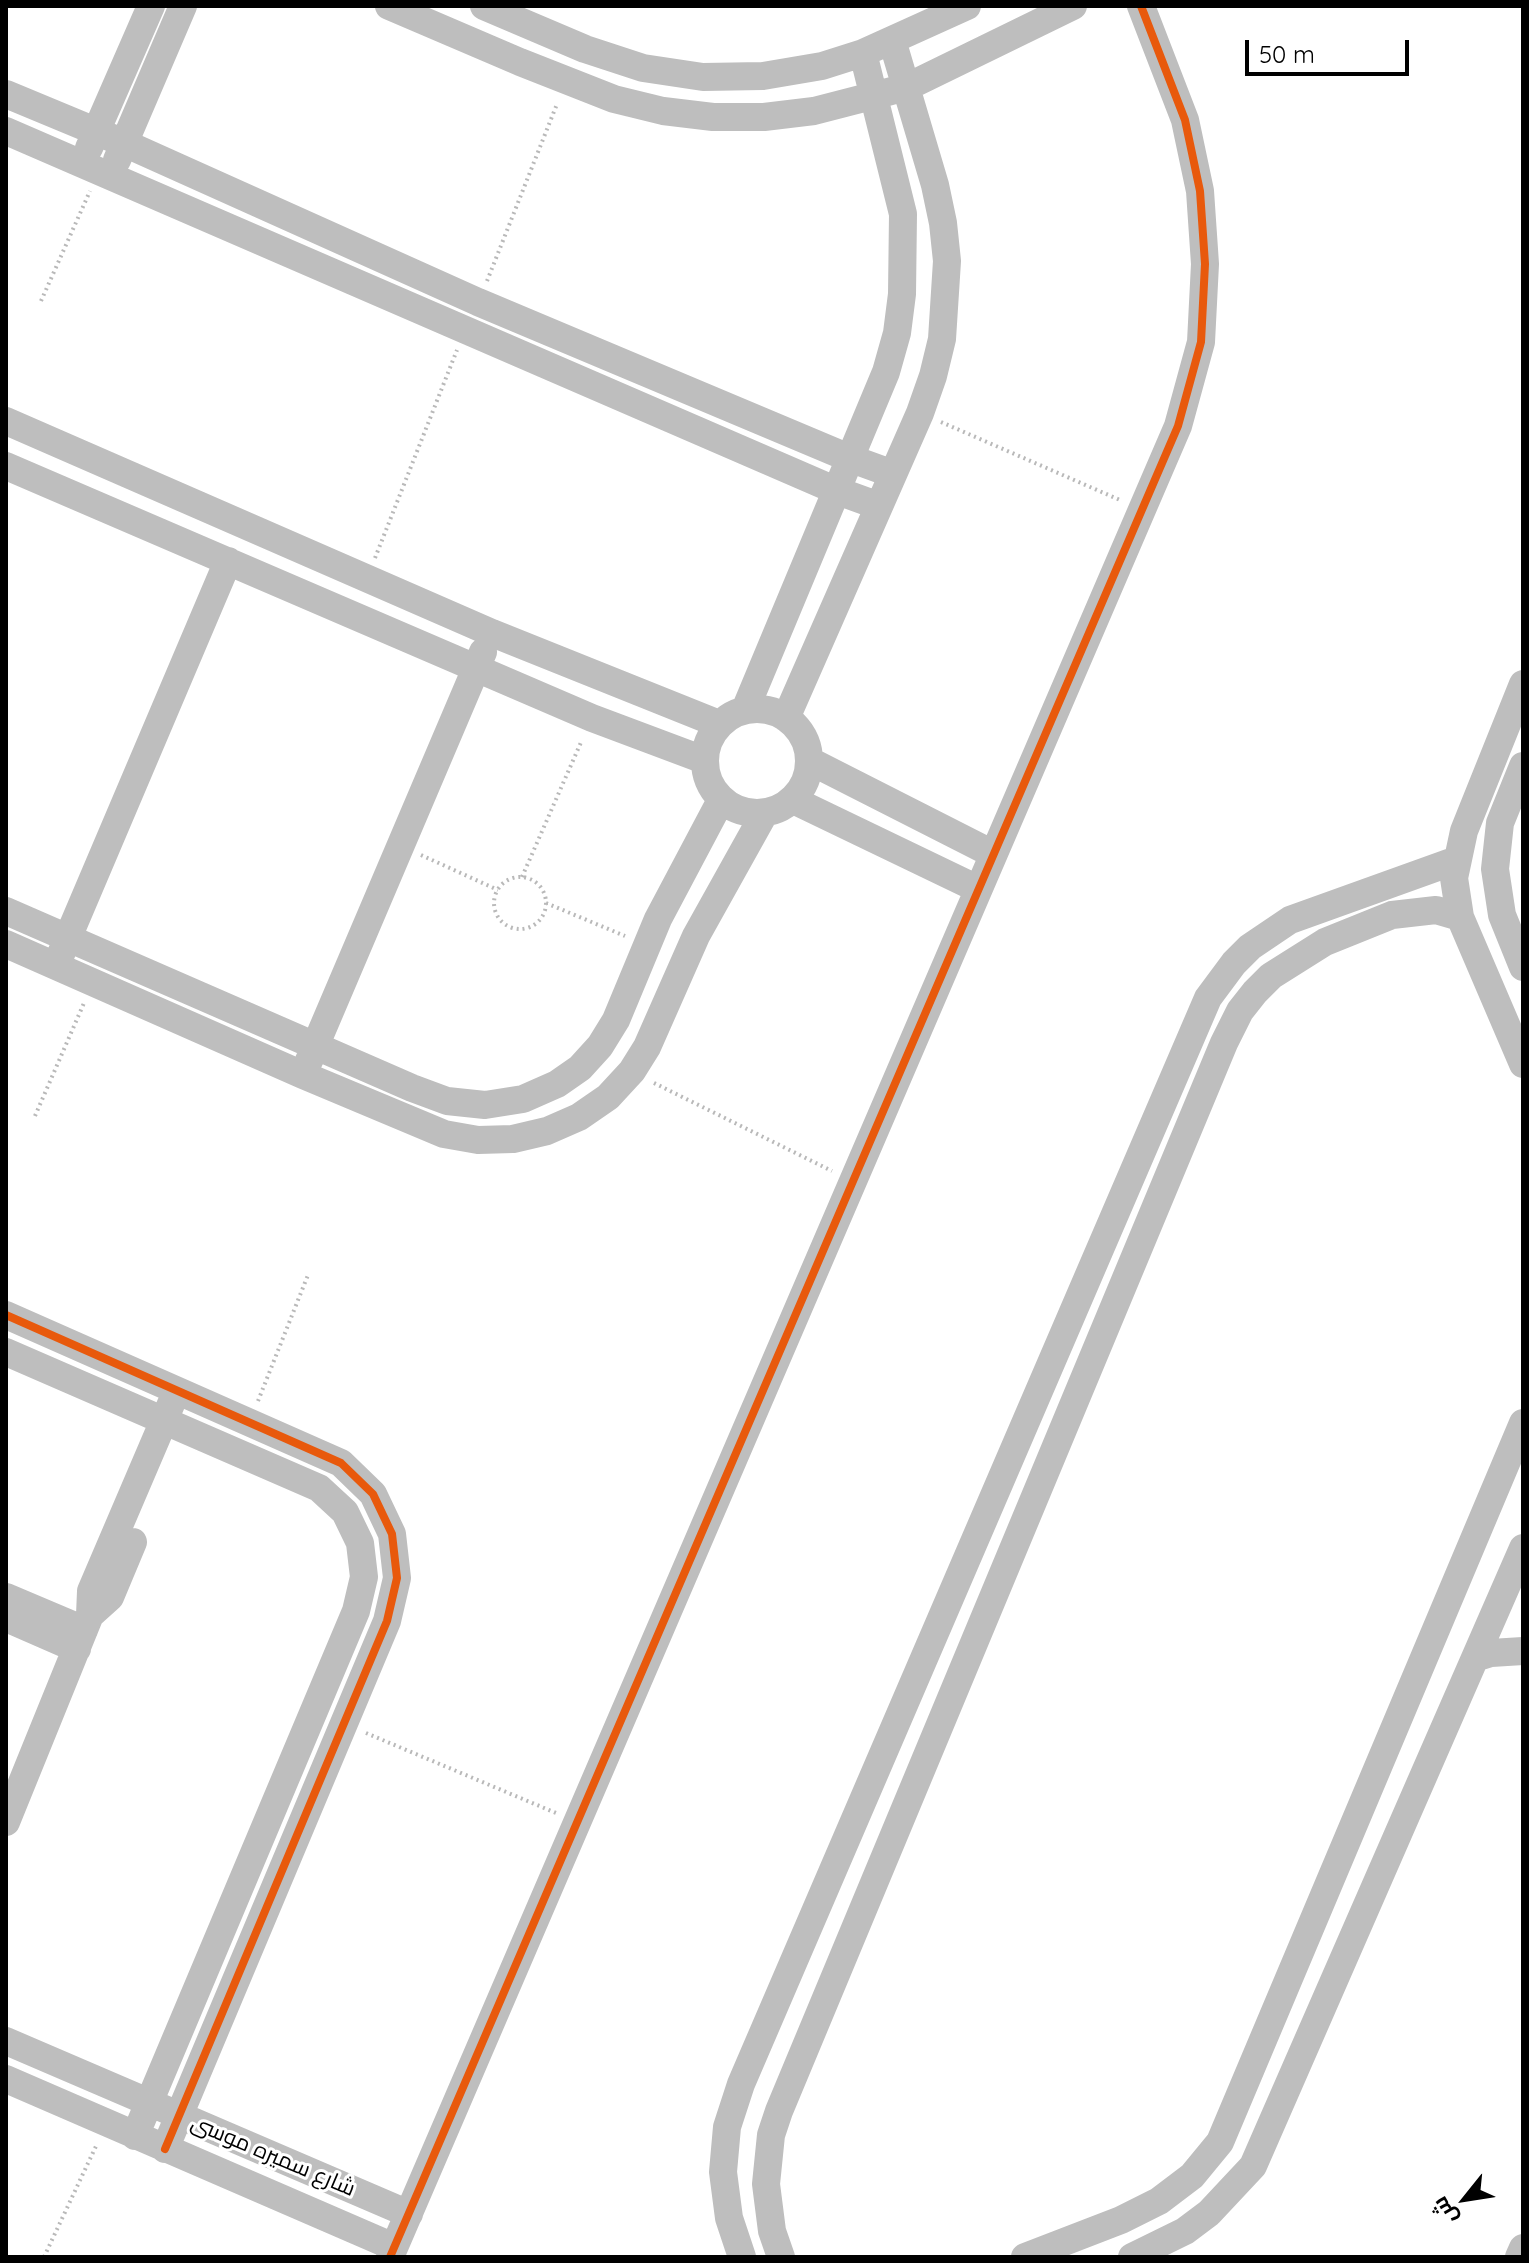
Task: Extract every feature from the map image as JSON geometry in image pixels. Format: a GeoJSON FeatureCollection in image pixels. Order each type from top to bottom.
{"type":"FeatureCollection","features":[{"type":"Feature","properties":{"kind":"street"},"geometry":{"type":"LineString","coordinates":[[97,169],[97,132],[151,6]]}},
{"type":"Feature","properties":{"kind":"street"},"geometry":{"type":"LineString","coordinates":[[97,169],[124,143],[183,6]]}},
{"type":"Feature","properties":{"kind":"street"},"geometry":{"type":"LineString","coordinates":[[389,6],[614,99],[663,111],[713,117],[802,113],[876,97],[907,87],[1073,6]]}},
{"type":"Feature","properties":{"kind":"street"},"geometry":{"type":"LineString","coordinates":[[484,6],[532,28],[628,63],[703,77],[763,76],[822,66],[863,53],[967,6]]}},
{"type":"Feature","properties":{"kind":"street"},"geometry":{"type":"LineString","coordinates":[[392,2252],[1178,426],[1201,342],[1205,264],[1200,191],[1185,120],[1141,6]]}},
{"type":"Feature","properties":{"kind":"street"},"geometry":{"type":"LineString","coordinates":[[786,718],[920,413],[942,339],[947,261],[943,223],[935,185],[892,40]]}},
{"type":"Feature","properties":{"kind":"street"},"geometry":{"type":"LineString","coordinates":[[745,710],[886,372],[897,333],[902,294],[903,214],[863,53]]}},
{"type":"Feature","properties":{"kind":"street"},"geometry":{"type":"LineString","coordinates":[[6,94],[124,143],[478,302],[893,474]]}},
{"type":"Feature","properties":{"kind":"street"},"geometry":{"type":"LineString","coordinates":[[6,131],[835,490],[879,506]]}},
{"type":"Feature","properties":{"kind":"street"},"geometry":{"type":"LineString","coordinates":[[6,421],[492,633],[719,724]]}},
{"type":"Feature","properties":{"kind":"street"},"geometry":{"type":"LineString","coordinates":[[6,466],[592,718],[704,760]]}},
{"type":"Feature","properties":{"kind":"street"},"geometry":{"type":"LineString","coordinates":[[139,523],[154,486]]}},
{"type":"Feature","properties":{"kind":"street"},"geometry":{"type":"LineString","coordinates":[[56,966],[228,561]]}},
{"type":"Feature","properties":{"kind":"street"},"geometry":{"type":"LineString","coordinates":[[303,1075],[492,633]]}},
{"type":"Feature","properties":{"kind":"street"},"geometry":{"type":"LineString","coordinates":[[1523,684],[1464,831],[1457,860],[1455,893],[1460,917],[1523,1064]]}},
{"type":"Feature","properties":{"kind":"street"},"geometry":{"type":"LineString","coordinates":[[760,709],[786,718],[803,737],[810,761],[802,788],[793,800],[780,809],[764,814],[749,814],[734,809],[721,800],[708,781],[704,760],[711,735],[731,715],[745,710],[760,709]]}},
{"type":"Feature","properties":{"kind":"street"},"geometry":{"type":"LineString","coordinates":[[810,761],[993,854]]}},
{"type":"Feature","properties":{"kind":"street"},"geometry":{"type":"LineString","coordinates":[[1523,766],[1500,823],[1495,869],[1502,915],[1523,967]]}},
{"type":"Feature","properties":{"kind":"street"},"geometry":{"type":"LineString","coordinates":[[6,911],[315,1047],[447,1101],[485,1105],[523,1099],[557,1084],[580,1068],[600,1046],[616,1020],[658,919],[721,800]]}},
{"type":"Feature","properties":{"kind":"street"},"geometry":{"type":"LineString","coordinates":[[793,800],[978,889]]}},
{"type":"Feature","properties":{"kind":"street"},"geometry":{"type":"LineString","coordinates":[[6,944],[444,1134],[478,1140],[513,1139],[547,1131],[579,1117],[608,1097],[632,1071],[647,1047],[696,936],[764,814]]}},
{"type":"Feature","properties":{"kind":"street"},"geometry":{"type":"LineString","coordinates":[[742,2257],[729,2218],[723,2172],[727,2127],[737,2094],[1203,1008],[1234,963],[1250,947],[1290,920],[1457,860]]}},
{"type":"Feature","properties":{"kind":"street"},"geometry":{"type":"LineString","coordinates":[[781,2257],[772,2231],[766,2184],[771,2135],[779,2111],[1229,1032],[1240,1011],[1271,976],[1325,942],[1392,915],[1436,910],[1460,917]]}},
{"type":"Feature","properties":{"kind":"street"},"geometry":{"type":"LineString","coordinates":[[6,1315],[341,1463],[373,1494],[392,1534],[397,1578],[387,1621],[165,2149]]}},
{"type":"Feature","properties":{"kind":"street"},"geometry":{"type":"LineString","coordinates":[[6,1352],[319,1488],[345,1512],[360,1543],[364,1577],[356,1611],[135,2136]]}},
{"type":"Feature","properties":{"kind":"street"},"geometry":{"type":"LineString","coordinates":[[6,1822],[84,1631],[91,1591],[185,1394]]}},
{"type":"Feature","properties":{"kind":"street"},"geometry":{"type":"LineString","coordinates":[[1025,2257],[1121,2220],[1159,2201],[1192,2176],[1220,2142],[1523,1423]]}},
{"type":"Feature","properties":{"kind":"street"},"geometry":{"type":"LineString","coordinates":[[1132,2257],[1185,2231],[1209,2213],[1253,2166],[1475,1658],[1521,1560]]}},
{"type":"Feature","properties":{"kind":"street"},"geometry":{"type":"LineString","coordinates":[[6,1597],[84,1631]]}},
{"type":"Feature","properties":{"kind":"street"},"geometry":{"type":"LineString","coordinates":[[6,1618],[84,1631]]}},
{"type":"Feature","properties":{"kind":"street"},"geometry":{"type":"LineString","coordinates":[[1475,1658],[1491,1653],[1523,1651]]}},
{"type":"Feature","properties":{"kind":"street","name":"شارع سميره موسى"},"geometry":{"type":"LineString","coordinates":[[6,2041],[409,2214]]}},
{"type":"Feature","properties":{"kind":"street","name":"شارع سميره موسى"},"geometry":{"type":"LineString","coordinates":[[6,2079],[392,2252]]}},
{"type":"Feature","properties":{"kind":"street"},"geometry":{"type":"LineString","coordinates":[[1519,2257],[1523,2248]]}},
{"type":"Feature","properties":{"kind":"path"},"geometry":{"type":"LineString","coordinates":[[478,302],[566,81]]}},
{"type":"Feature","properties":{"kind":"path"},"geometry":{"type":"LineString","coordinates":[[41,301],[97,169]]}},
{"type":"Feature","properties":{"kind":"path"},"geometry":{"type":"LineString","coordinates":[[367,579],[465,330]]}},
{"type":"Feature","properties":{"kind":"path"},"geometry":{"type":"LineString","coordinates":[[920,413],[1141,509]]}},
{"type":"Feature","properties":{"kind":"path"},"geometry":{"type":"LineString","coordinates":[[522,877],[592,718]]}},
{"type":"Feature","properties":{"kind":"path"},"geometry":{"type":"LineString","coordinates":[[401,846],[498,890]]}},
{"type":"Feature","properties":{"kind":"path"},"geometry":{"type":"LineString","coordinates":[[522,877],[529,879],[541,888],[546,903],[540,920],[523,929],[514,928],[500,919],[496,912],[498,890],[506,882],[522,877]]}},
{"type":"Feature","properties":{"kind":"path"},"geometry":{"type":"LineString","coordinates":[[546,903],[647,945]]}},
{"type":"Feature","properties":{"kind":"path"},"geometry":{"type":"LineString","coordinates":[[35,1116],[93,982]]}},
{"type":"Feature","properties":{"kind":"path"},"geometry":{"type":"LineString","coordinates":[[632,1071],[852,1181]]}},
{"type":"Feature","properties":{"kind":"path"},"geometry":{"type":"LineString","coordinates":[[249,1421],[308,1275]]}},
{"type":"Feature","properties":{"kind":"path"},"geometry":{"type":"LineString","coordinates":[[344,1723],[577,1822]]}},
{"type":"Feature","properties":{"kind":"path"},"geometry":{"type":"LineString","coordinates":[[44,2257],[107,2124]]}},
{"type":"Feature","properties":{"kind":"cycle path"},"geometry":{"type":"LineString","coordinates":[[390,2257],[1178,426],[1201,342],[1205,264],[1200,191],[1185,120],[1141,6]]}},
{"type":"Feature","properties":{"kind":"cycle path"},"geometry":{"type":"LineString","coordinates":[[6,1315],[341,1463],[373,1494],[392,1534],[397,1578],[387,1621],[165,2149]]}}]}
